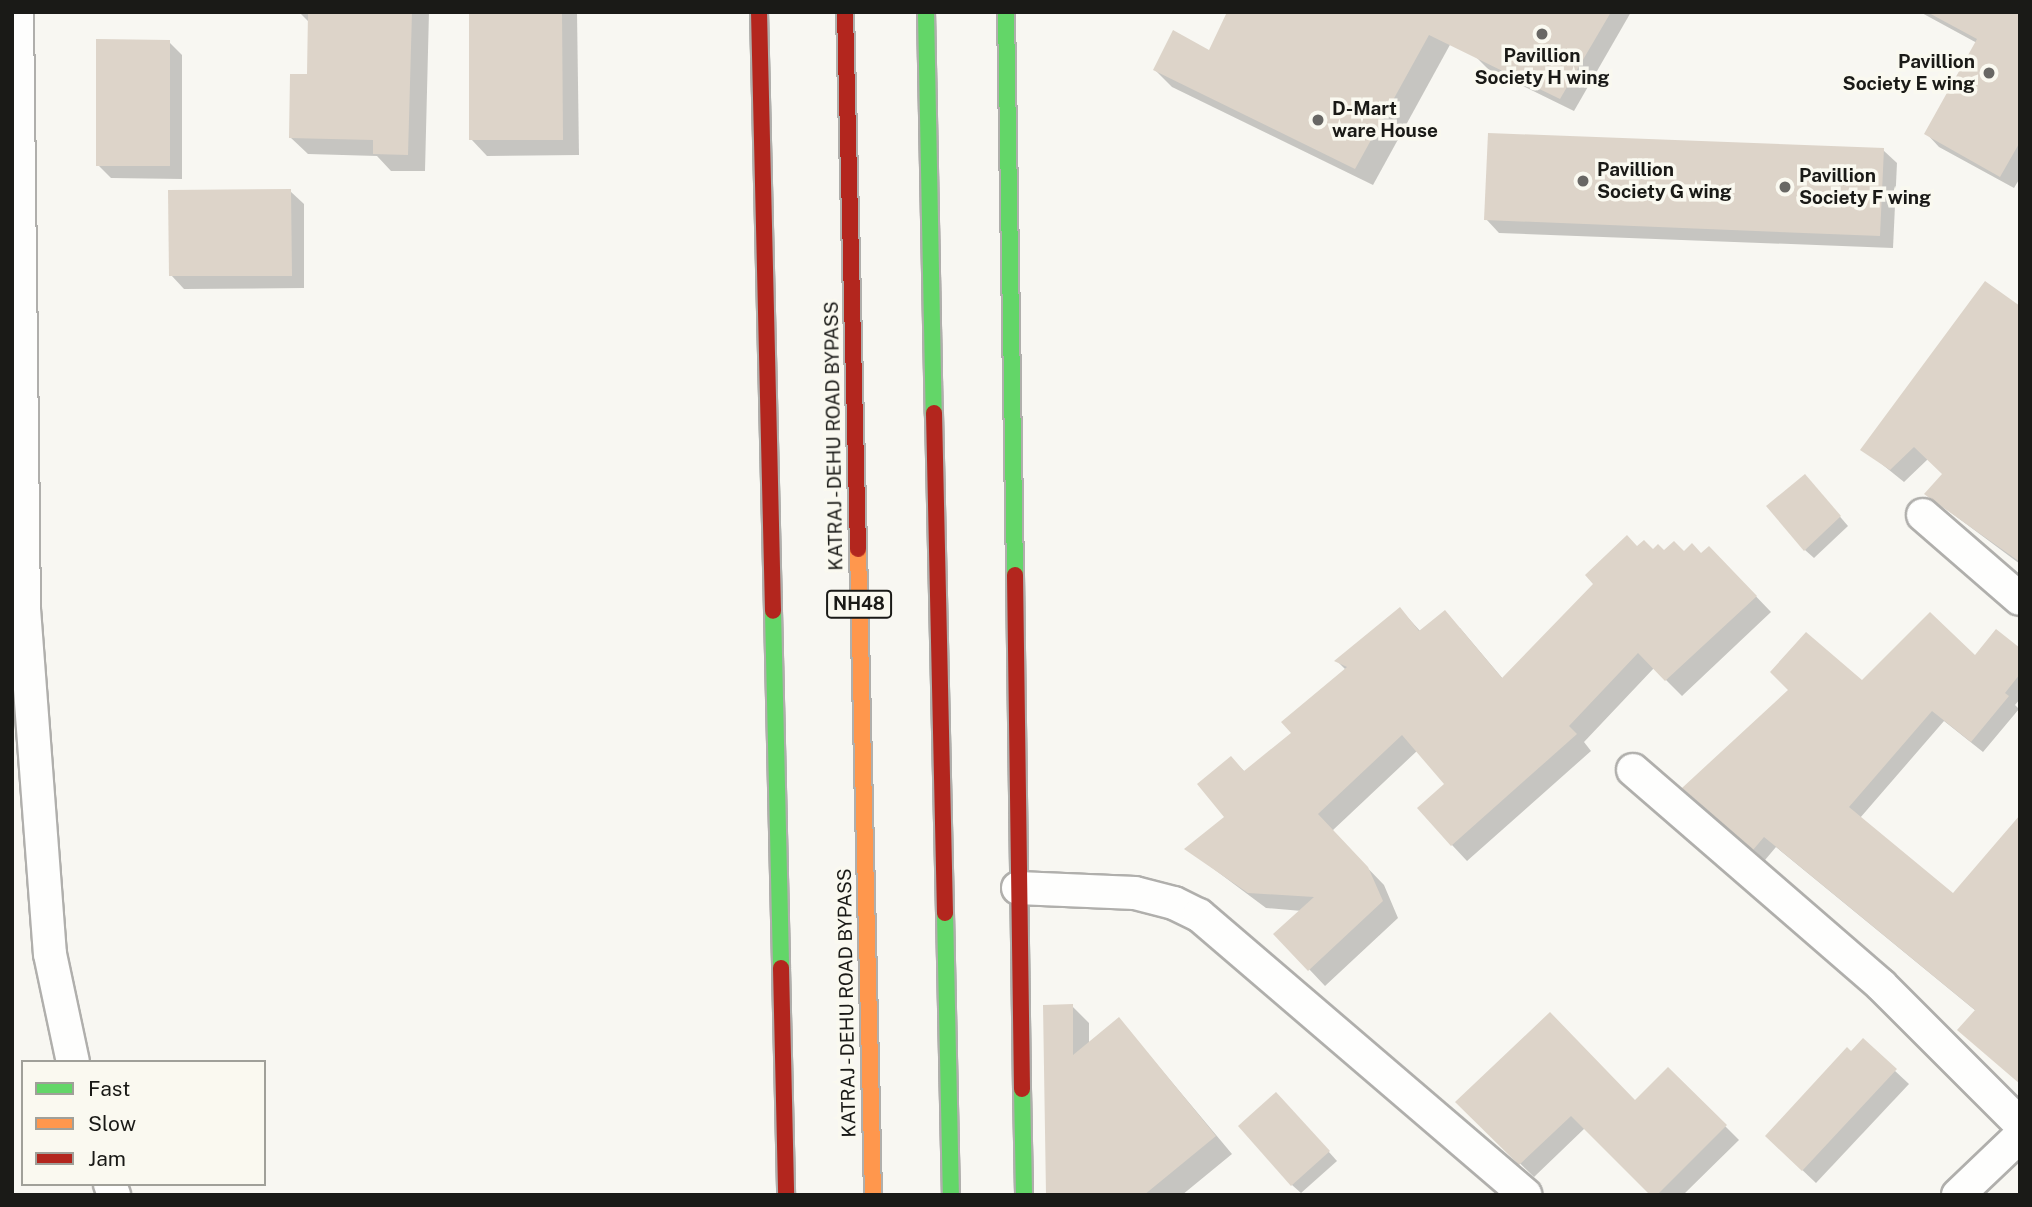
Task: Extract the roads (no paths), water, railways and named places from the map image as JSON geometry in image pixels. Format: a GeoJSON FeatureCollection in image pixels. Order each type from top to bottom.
{"type":"FeatureCollection","features":[{"type":"Feature","properties":{"kind":"main road"},"geometry":{"type":"LineString","coordinates":[[759,12],[786,1195]]}},
{"type":"Feature","properties":{"kind":"main road","name":"KATRAJ - DEHU ROAD BYPASS"},"geometry":{"type":"LineString","coordinates":[[845,12],[873,1195]]}},
{"type":"Feature","properties":{"kind":"main road"},"geometry":{"type":"LineString","coordinates":[[926,12],[951,1195]]}},
{"type":"Feature","properties":{"kind":"main road"},"geometry":{"type":"LineString","coordinates":[[1006,12],[1024,1195]]}},
{"type":"Feature","properties":{"kind":"street"},"geometry":{"type":"LineString","coordinates":[[17,12],[23,609],[50,954],[74,1060]]}},
{"type":"Feature","properties":{"kind":"street"},"geometry":{"type":"LineString","coordinates":[[1923,515],[2020,599]]}},
{"type":"Feature","properties":{"kind":"street"},"geometry":{"type":"LineString","coordinates":[[1633,770],[1881,985],[2020,1124]]}},
{"type":"Feature","properties":{"kind":"street"},"geometry":{"type":"LineString","coordinates":[[1018,888],[1135,893],[1174,903],[1199,915],[1526,1195]]}},
{"type":"Feature","properties":{"kind":"street"},"geometry":{"type":"LineString","coordinates":[[1958,1195],[2020,1136]]}},
{"type":"Feature","properties":{"kind":"place","name":"Pavillion Society H wing"},"geometry":{"type":"Point","coordinates":[1542,34]}},
{"type":"Feature","properties":{"kind":"place","name":"Pavillion Society E wing"},"geometry":{"type":"Point","coordinates":[1989,73]}},
{"type":"Feature","properties":{"kind":"place","name":"D-Mart ware House"},"geometry":{"type":"Point","coordinates":[1318,120]}},
{"type":"Feature","properties":{"kind":"place","name":"Pavillion Society G wing"},"geometry":{"type":"Point","coordinates":[1583,181]}},
{"type":"Feature","properties":{"kind":"place","name":"Pavillion Society F wing"},"geometry":{"type":"Point","coordinates":[1785,187]}}]}
